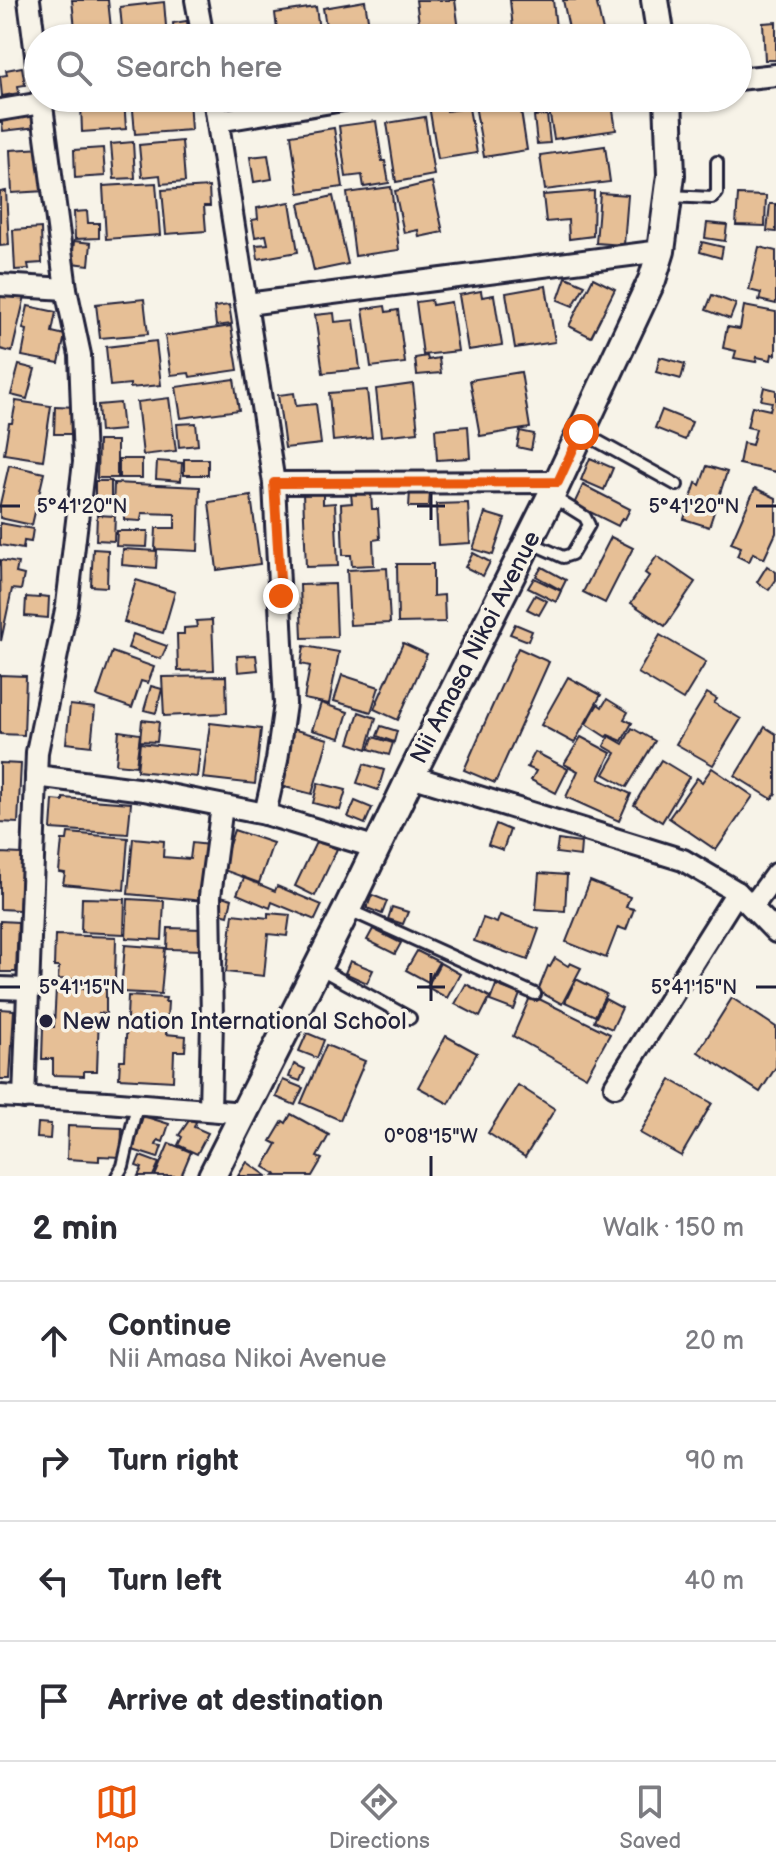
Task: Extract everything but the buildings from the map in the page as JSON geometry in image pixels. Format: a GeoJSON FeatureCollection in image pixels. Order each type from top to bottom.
{"type":"FeatureCollection","features":[{"type":"Feature","properties":{"kind":"street"},"geometry":{"type":"LineString","coordinates":[[29,0],[32,24]]}},
{"type":"Feature","properties":{"kind":"street"},"geometry":{"type":"LineString","coordinates":[[196,0],[200,24]]}},
{"type":"Feature","properties":{"kind":"street"},"geometry":{"type":"LineString","coordinates":[[655,0],[659,24]]}},
{"type":"Feature","properties":{"kind":"street"},"geometry":{"type":"LineString","coordinates":[[752,78],[776,75]]}},
{"type":"Feature","properties":{"kind":"street"},"geometry":{"type":"LineString","coordinates":[[0,110],[24,104]]}},
{"type":"Feature","properties":{"kind":"street"},"geometry":{"type":"LineString","coordinates":[[24,1098],[37,752],[67,605],[84,462],[80,355],[66,289],[44,112]]}},
{"type":"Feature","properties":{"kind":"street"},"geometry":{"type":"LineString","coordinates":[[216,112],[274,483],[285,704],[265,814]]}},
{"type":"Feature","properties":{"kind":"street"},"geometry":{"type":"LineString","coordinates":[[218,121],[272,112]]}},
{"type":"Feature","properties":{"kind":"street","name":"Nii Amasa Nikoi Avenue"},"geometry":{"type":"LineString","coordinates":[[212,1176],[555,489],[652,280],[661,251],[671,175],[669,112]]}},
{"type":"Feature","properties":{"kind":"street"},"geometry":{"type":"LineString","coordinates":[[247,304],[661,251]]}},
{"type":"Feature","properties":{"kind":"street"},"geometry":{"type":"LineString","coordinates":[[0,285],[66,289]]}},
{"type":"Feature","properties":{"kind":"street"},"geometry":{"type":"LineString","coordinates":[[274,483],[555,489]]}},
{"type":"Feature","properties":{"kind":"street"},"geometry":{"type":"LineString","coordinates":[[36,776],[144,790],[265,814],[377,848]]}},
{"type":"Feature","properties":{"kind":"street"},"geometry":{"type":"LineString","coordinates":[[411,776],[683,860],[737,892],[776,932]]}},
{"type":"Feature","properties":{"kind":"street"},"geometry":{"type":"LineString","coordinates":[[210,1110],[210,896],[222,806]]}},
{"type":"Feature","properties":{"kind":"street"},"geometry":{"type":"LineString","coordinates":[[752,907],[776,874]]}},
{"type":"Feature","properties":{"kind":"street"},"geometry":{"type":"LineString","coordinates":[[615,1086],[737,892]]}},
{"type":"Feature","properties":{"kind":"street"},"geometry":{"type":"LineString","coordinates":[[0,988],[28,989]]}},
{"type":"Feature","properties":{"kind":"street"},"geometry":{"type":"LineString","coordinates":[[0,1096],[244,1113]]}},
{"type":"Feature","properties":{"kind":"lane"},"geometry":{"type":"LineString","coordinates":[[668,196],[715,196],[717,162]]}},
{"type":"Feature","properties":{"kind":"lane"},"geometry":{"type":"LineString","coordinates":[[581,432],[677,485]]}},
{"type":"Feature","properties":{"kind":"lane"},"geometry":{"type":"LineString","coordinates":[[528,542],[568,557],[589,525],[585,517],[555,489]]}},
{"type":"Feature","properties":{"kind":"lane"},"geometry":{"type":"LineString","coordinates":[[347,909],[535,994]]}},
{"type":"Feature","properties":{"kind":"lane"},"geometry":{"type":"LineString","coordinates":[[317,967],[410,1018]]}},
{"type":"Feature","properties":{"kind":"lane"},"geometry":{"type":"LineString","coordinates":[[117,1176],[123,1166],[137,1105]]}},
{"type":"Feature","properties":{"kind":"place","name":"New nation International School"},"geometry":{"type":"Point","coordinates":[46,1021]}},
{"type":"Feature","properties":{"kind":"route"},"geometry":{"type":"LineString","coordinates":[[281,596],[274,483],[558,482],[581,432]]}}]}
